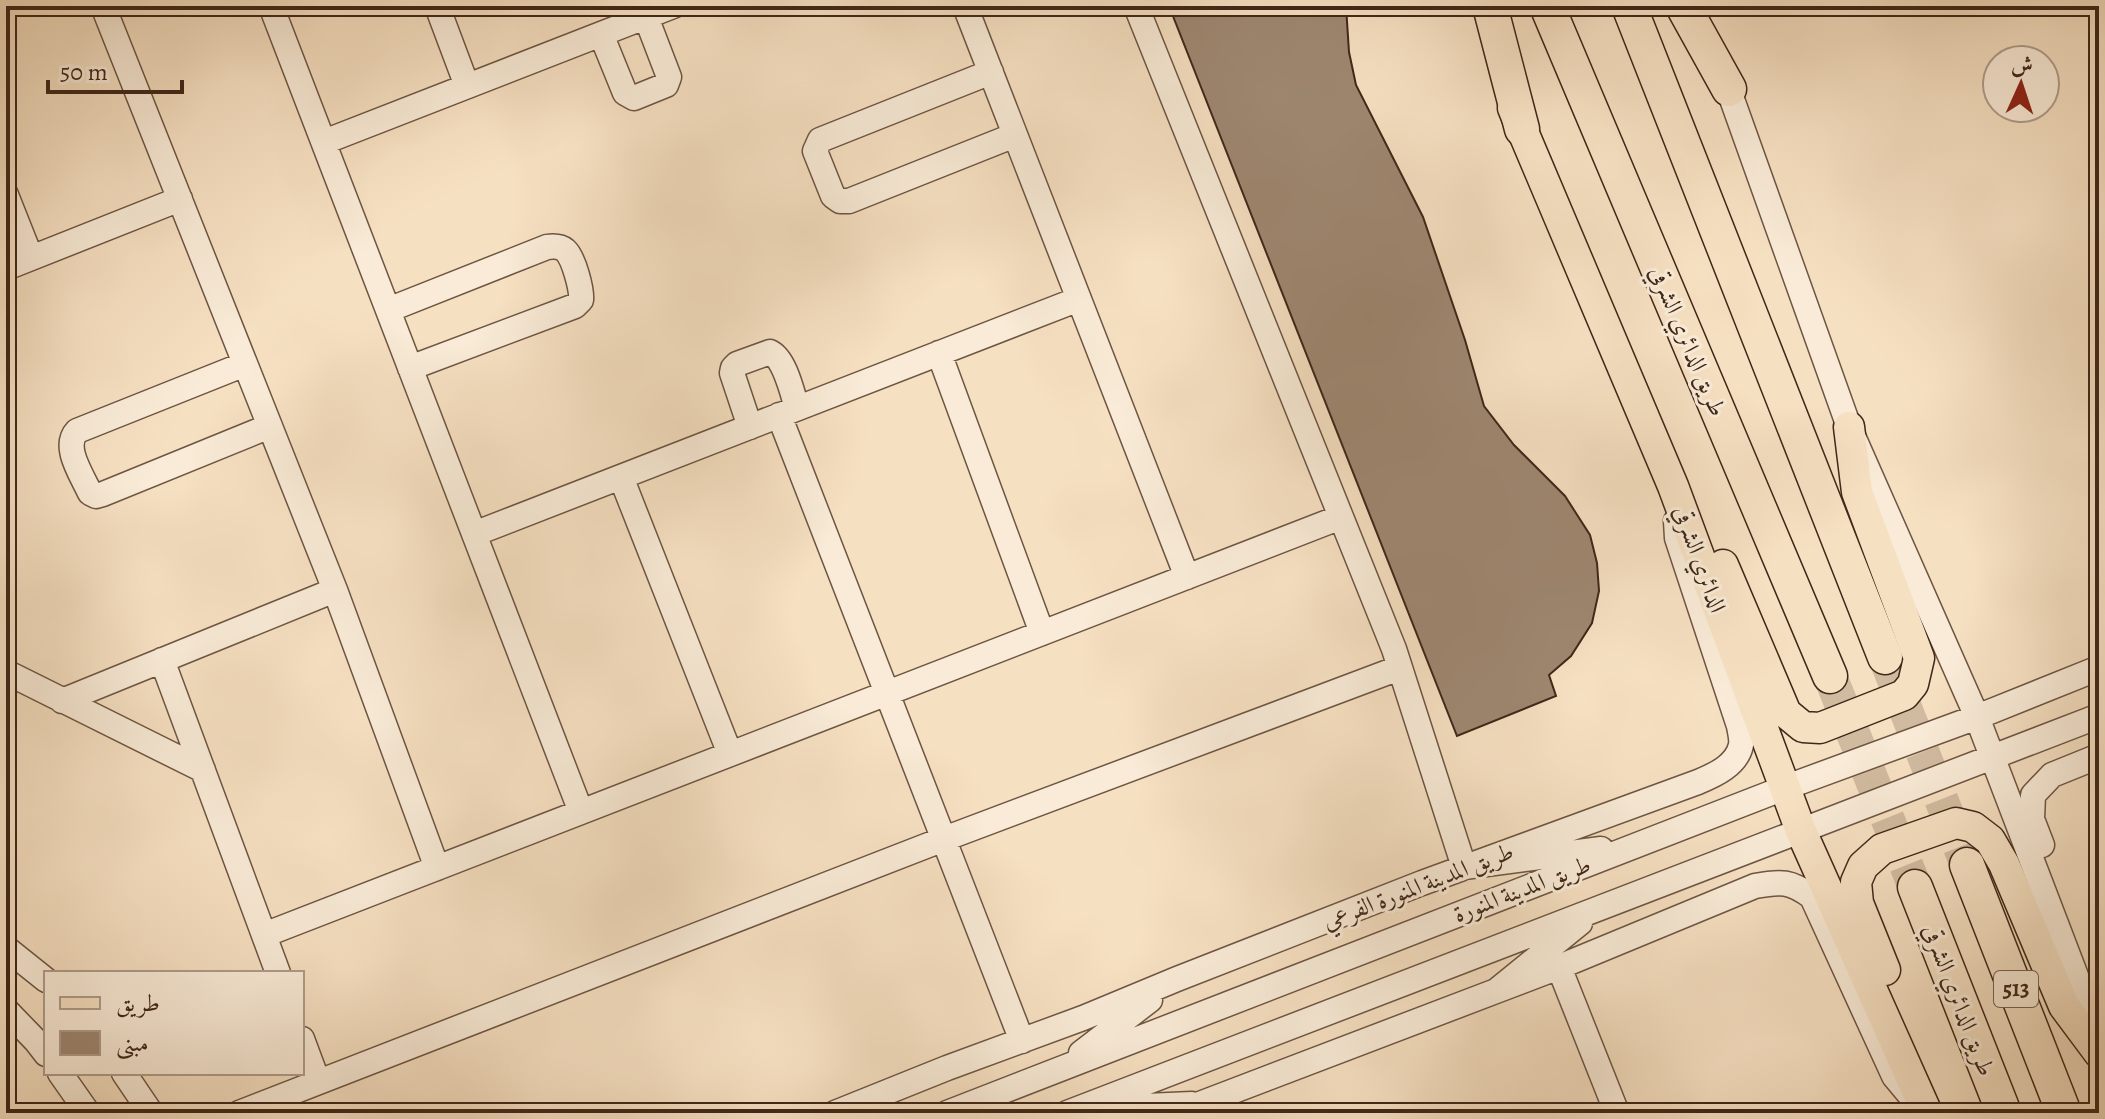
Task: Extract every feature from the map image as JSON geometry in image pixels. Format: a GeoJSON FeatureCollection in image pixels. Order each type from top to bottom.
{"type":"FeatureCollection","features":[{"type":"Feature","properties":{"kind":"highway"},"geometry":{"type":"LineString","coordinates":[[1490,6],[1522,129]]}},
{"type":"Feature","properties":{"kind":"highway","name":"طريق الدائري الشرقي"},"geometry":{"type":"LineString","coordinates":[[1547,6],[1830,676]]}},
{"type":"Feature","properties":{"kind":"highway"},"geometry":{"type":"LineString","coordinates":[[1629,6],[1885,657]]}},
{"type":"Feature","properties":{"kind":"highway"},"geometry":{"type":"LineString","coordinates":[[1683,6],[1729,89]]}},
{"type":"Feature","properties":{"kind":"highway","name":"513"},"geometry":{"type":"LineString","coordinates":[[1967,865],[2064,1113]]}},
{"type":"Feature","properties":{"kind":"highway","name":"طريق الدائري الشرقي"},"geometry":{"type":"LineString","coordinates":[[1915,887],[2004,1113]]}},
{"type":"Feature","properties":{"kind":"main road","name":"الدائري الشرقي"},"geometry":{"type":"LineString","coordinates":[[1472,6],[1673,486],[1801,831],[1927,1113]]}},
{"type":"Feature","properties":{"kind":"main road"},"geometry":{"type":"LineString","coordinates":[[1673,486],[1708,529],[1786,713],[1803,727],[1820,728],[1904,695],[1913,684],[1919,658],[1857,492],[1849,427]]}},
{"type":"Feature","properties":{"kind":"main road"},"geometry":{"type":"LineString","coordinates":[[1927,1113],[1921,1058],[1858,903],[1856,882],[1863,866],[1882,849],[1956,823],[1973,827],[1990,840],[2004,864],[2064,1006],[2099,1053]]}},
{"type":"Feature","properties":{"kind":"street"},"geometry":{"type":"LineString","coordinates":[[103,6],[335,590],[437,868]]}},
{"type":"Feature","properties":{"kind":"street"},"geometry":{"type":"LineString","coordinates":[[271,6],[581,812]]}},
{"type":"Feature","properties":{"kind":"street"},"geometry":{"type":"LineString","coordinates":[[437,6],[467,86]]}},
{"type":"Feature","properties":{"kind":"street"},"geometry":{"type":"LineString","coordinates":[[324,142],[467,86],[613,22],[646,17],[673,6]]}},
{"type":"Feature","properties":{"kind":"street"},"geometry":{"type":"LineString","coordinates":[[965,6],[1187,577]]}},
{"type":"Feature","properties":{"kind":"street"},"geometry":{"type":"LineString","coordinates":[[1136,6],[1394,649],[1464,867],[1639,844]]}},
{"type":"Feature","properties":{"kind":"street"},"geometry":{"type":"LineString","coordinates":[[1696,6],[1729,89],[1849,427],[1977,717],[2099,1036]]}},
{"type":"Feature","properties":{"kind":"street"},"geometry":{"type":"LineString","coordinates":[[613,22],[625,93],[634,98],[666,85],[669,77],[646,17]]}},
{"type":"Feature","properties":{"kind":"street"},"geometry":{"type":"LineString","coordinates":[[991,72],[820,140],[815,151],[833,196],[840,201],[849,201],[1015,135]]}},
{"type":"Feature","properties":{"kind":"street"},"geometry":{"type":"LineString","coordinates":[[6,195],[31,258]]}},
{"type":"Feature","properties":{"kind":"street"},"geometry":{"type":"LineString","coordinates":[[6,268],[180,199]]}},
{"type":"Feature","properties":{"kind":"street"},"geometry":{"type":"LineString","coordinates":[[388,310],[547,247],[564,249],[569,256],[582,291],[581,300],[575,306],[410,368]]}},
{"type":"Feature","properties":{"kind":"street"},"geometry":{"type":"LineString","coordinates":[[474,534],[1079,299]]}},
{"type":"Feature","properties":{"kind":"street"},"geometry":{"type":"LineString","coordinates":[[750,427],[733,368],[770,352],[775,353],[781,362],[788,412],[887,693],[1022,1041]]}},
{"type":"Feature","properties":{"kind":"street"},"geometry":{"type":"LineString","coordinates":[[939,353],[1042,633]]}},
{"type":"Feature","properties":{"kind":"street"},"geometry":{"type":"LineString","coordinates":[[245,364],[77,431],[72,436],[70,446],[90,493],[96,496],[270,426]]}},
{"type":"Feature","properties":{"kind":"street"},"geometry":{"type":"LineString","coordinates":[[621,477],[730,754]]}},
{"type":"Feature","properties":{"kind":"street","name":"طريق المدينة المنورة الفرعي"},"geometry":{"type":"LineString","coordinates":[[835,1113],[1464,867],[1718,772],[1736,758],[1741,744],[1739,726],[1677,538],[1673,486]]}},
{"type":"Feature","properties":{"kind":"street"},"geometry":{"type":"LineString","coordinates":[[264,935],[1341,517]]}},
{"type":"Feature","properties":{"kind":"street"},"geometry":{"type":"LineString","coordinates":[[62,701],[335,590]]}},
{"type":"Feature","properties":{"kind":"street"},"geometry":{"type":"LineString","coordinates":[[162,660],[277,971]]}},
{"type":"Feature","properties":{"kind":"street"},"geometry":{"type":"LineString","coordinates":[[239,1113],[944,839],[1399,668]]}},
{"type":"Feature","properties":{"kind":"street","name":"طريق المدينة المنورة"},"geometry":{"type":"LineString","coordinates":[[947,1113],[2099,668]]}},
{"type":"Feature","properties":{"kind":"street"},"geometry":{"type":"LineString","coordinates":[[6,672],[203,770]]}},
{"type":"Feature","properties":{"kind":"street","name":"طريق المدينة المنورة"},"geometry":{"type":"LineString","coordinates":[[1073,1111],[2099,716]]}},
{"type":"Feature","properties":{"kind":"street"},"geometry":{"type":"LineString","coordinates":[[2099,756],[2052,775],[2033,795],[2032,819],[2099,997]]}},
{"type":"Feature","properties":{"kind":"street"},"geometry":{"type":"LineString","coordinates":[[1176,1113],[1559,967],[1755,886],[1789,883],[1812,897],[1894,1076],[1927,1113]]}},
{"type":"Feature","properties":{"kind":"street"},"geometry":{"type":"LineString","coordinates":[[1496,991],[1598,909]]}},
{"type":"Feature","properties":{"kind":"street"},"geometry":{"type":"LineString","coordinates":[[6,948],[44,978]]}},
{"type":"Feature","properties":{"kind":"street"},"geometry":{"type":"LineString","coordinates":[[1559,967],[1617,1113]]}},
{"type":"Feature","properties":{"kind":"street"},"geometry":{"type":"LineString","coordinates":[[1059,1070],[1177,979]]}},
{"type":"Feature","properties":{"kind":"street"},"geometry":{"type":"LineString","coordinates":[[6,1010],[44,1051]]}},
{"type":"Feature","properties":{"kind":"street"},"geometry":{"type":"LineString","coordinates":[[304,1044],[318,1082]]}},
{"type":"Feature","properties":{"kind":"street"},"geometry":{"type":"LineString","coordinates":[[61,1075],[88,1113]]}},
{"type":"Feature","properties":{"kind":"street"},"geometry":{"type":"LineString","coordinates":[[125,1075],[151,1113]]}},
{"type":"Feature","properties":{"kind":"street"},"geometry":{"type":"LineString","coordinates":[[1073,1111],[1200,1104]]}},
{"type":"Feature","properties":{"kind":"building"},"geometry":{"type":"Polygon","coordinates":[[[1169,6],[1346,6],[1349,52],[1356,85],[1423,217],[1484,406],[1514,445],[1565,496],[1590,535],[1597,563],[1599,591],[1592,623],[1571,656],[1549,675],[1556,696],[1457,736],[1169,6]]]}},
{"type":"Feature","properties":{"kind":"tunnel"},"geometry":{"type":"LineString","coordinates":[[1885,657],[1967,865]]}},
{"type":"Feature","properties":{"kind":"tunnel"},"geometry":{"type":"LineString","coordinates":[[1830,676],[1915,887]]}}]}
